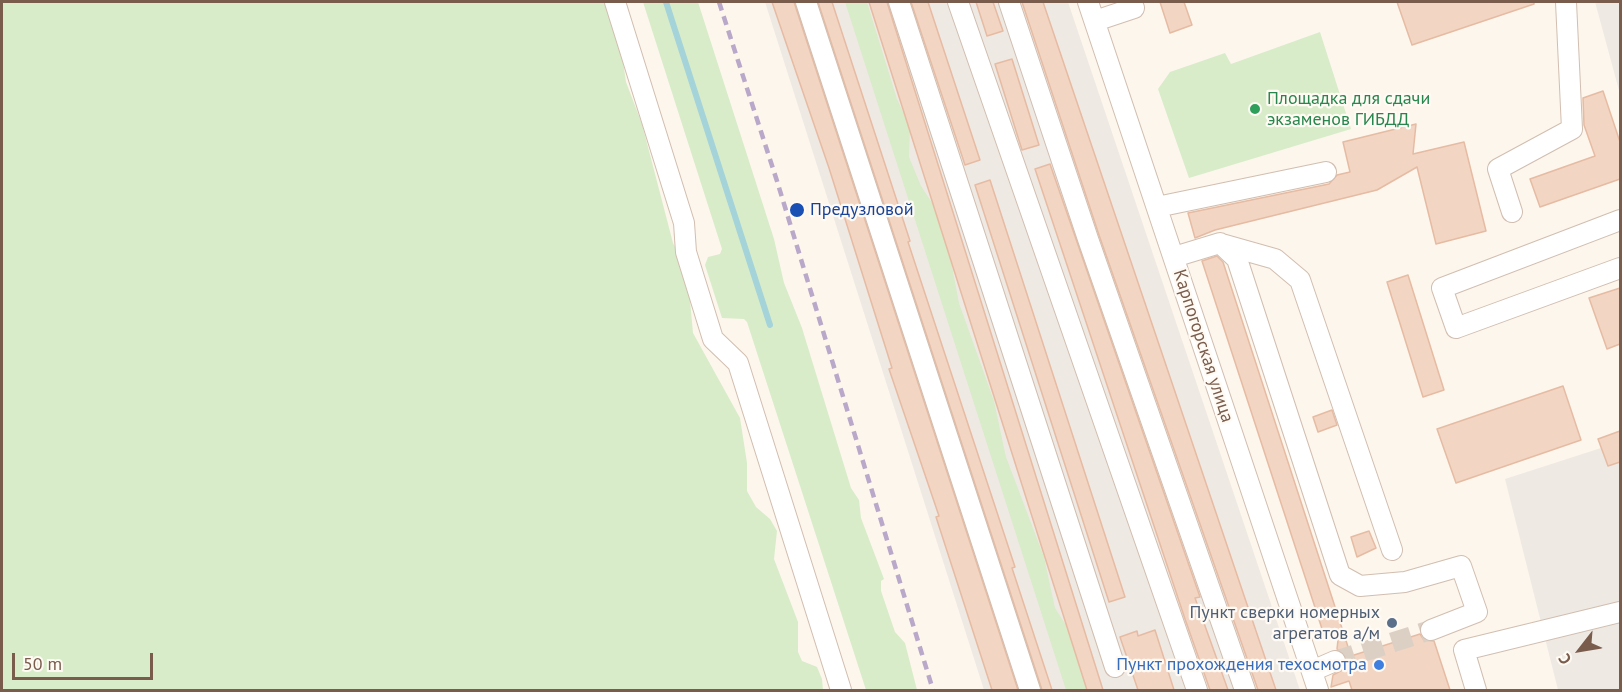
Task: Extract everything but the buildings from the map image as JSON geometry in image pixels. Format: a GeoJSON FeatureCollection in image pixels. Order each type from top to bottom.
{"type":"FeatureCollection","features":[{"type":"Feature","properties":{"kind":"street"},"geometry":{"type":"LineString","coordinates":[[615,2],[684,223],[686,252],[713,339],[738,363],[841,690]]}},
{"type":"Feature","properties":{"kind":"street"},"geometry":{"type":"LineString","coordinates":[[806,2],[1030,690]]}},
{"type":"Feature","properties":{"kind":"street"},"geometry":{"type":"LineString","coordinates":[[899,2],[1115,667]]}},
{"type":"Feature","properties":{"kind":"street"},"geometry":{"type":"LineString","coordinates":[[958,2],[1197,690]]}},
{"type":"Feature","properties":{"kind":"street"},"geometry":{"type":"LineString","coordinates":[[1009,2],[1088,239],[1245,690]]}},
{"type":"Feature","properties":{"kind":"street","name":"Карпогорская улица"},"geometry":{"type":"LineString","coordinates":[[1088,2],[1318,690]]}},
{"type":"Feature","properties":{"kind":"street"},"geometry":{"type":"LineString","coordinates":[[1095,21],[1134,8],[1131,2]]}},
{"type":"Feature","properties":{"kind":"street"},"geometry":{"type":"LineString","coordinates":[[1512,212],[1498,169],[1572,129],[1566,2]]}},
{"type":"Feature","properties":{"kind":"street"},"geometry":{"type":"LineString","coordinates":[[1156,207],[1326,172]]}},
{"type":"Feature","properties":{"kind":"street"},"geometry":{"type":"LineString","coordinates":[[1620,220],[1442,288],[1456,328],[1620,268]]}},
{"type":"Feature","properties":{"kind":"street"},"geometry":{"type":"LineString","coordinates":[[1174,257],[1220,243],[1275,259],[1300,279],[1392,550]]}},
{"type":"Feature","properties":{"kind":"street"},"geometry":{"type":"LineString","coordinates":[[1220,243],[1237,259],[1340,575],[1360,586],[1405,582],[1461,566],[1477,612],[1431,630]]}},
{"type":"Feature","properties":{"kind":"street"},"geometry":{"type":"LineString","coordinates":[[1476,690],[1464,650],[1620,612]]}},
{"type":"Feature","properties":{"kind":"street"},"geometry":{"type":"LineString","coordinates":[[1312,671],[1335,661]]}},
{"type":"Feature","properties":{"kind":"shaded area"},"geometry":{"type":"Polygon","coordinates":[[[765,2],[1068,2],[1300,690],[984,690],[765,2]]]}},
{"type":"Feature","properties":{"kind":"shaded area"},"geometry":{"type":"Polygon","coordinates":[[[1595,2],[1620,2],[1620,94],[1595,2]]]}},
{"type":"Feature","properties":{"kind":"shaded area"},"geometry":{"type":"Polygon","coordinates":[[[1601,448],[1608,466],[1620,462],[1620,690],[1558,690],[1505,479],[1601,448]]]}},
{"type":"Feature","properties":{"kind":"green space"},"geometry":{"type":"Polygon","coordinates":[[[2,2],[608,2],[620,41],[626,82],[642,124],[673,243],[679,255],[690,300],[693,333],[740,418],[747,463],[747,491],[756,507],[770,519],[777,531],[774,559],[798,622],[798,652],[802,661],[817,667],[822,679],[823,690],[2,690],[2,2]]]}},
{"type":"Feature","properties":{"kind":"green space"},"geometry":{"type":"Polygon","coordinates":[[[643,2],[698,2],[774,239],[784,283],[802,328],[851,488],[859,500],[861,518],[884,579],[881,581],[881,591],[895,632],[905,643],[917,690],[866,690],[747,322],[744,319],[722,318],[705,265],[708,257],[720,254],[722,249],[643,2]]]}},
{"type":"Feature","properties":{"kind":"green space"},"geometry":{"type":"Polygon","coordinates":[[[845,2],[867,2],[897,99],[910,127],[909,157],[921,186],[938,212],[947,240],[959,303],[994,401],[1006,457],[1044,557],[1055,608],[1071,633],[1090,690],[1066,690],[845,2]]]}},
{"type":"Feature","properties":{"kind":"green space","name":"Площадка для сдачи экзаменов ГИБДД"},"geometry":{"type":"Polygon","coordinates":[[[1320,32],[1351,129],[1189,178],[1158,89],[1170,72],[1225,53],[1231,64],[1320,32]]]}},
{"type":"Feature","properties":{"kind":"waterway"},"geometry":{"type":"LineString","coordinates":[[666,2],[770,325]]}},
{"type":"Feature","properties":{"kind":"tunnel"},"geometry":{"type":"LineString","coordinates":[[1335,661],[1431,630]]}},
{"type":"Feature","properties":{"kind":"railway"},"geometry":{"type":"LineString","coordinates":[[719,2],[777,181],[933,690]]}},
{"type":"Feature","properties":{"kind":"place","name":"Площадка для сдачи экзаменов ГИБДД"},"geometry":{"type":"Point","coordinates":[1255,109]}},
{"type":"Feature","properties":{"kind":"place","name":"Предузловой"},"geometry":{"type":"Point","coordinates":[797,210]}},
{"type":"Feature","properties":{"kind":"place","name":"Пункт сверки номерных агрегатов а/м"},"geometry":{"type":"Point","coordinates":[1392,623]}},
{"type":"Feature","properties":{"kind":"place","name":"Пункт прохождения техосмотра"},"geometry":{"type":"Point","coordinates":[1379,665]}}]}
